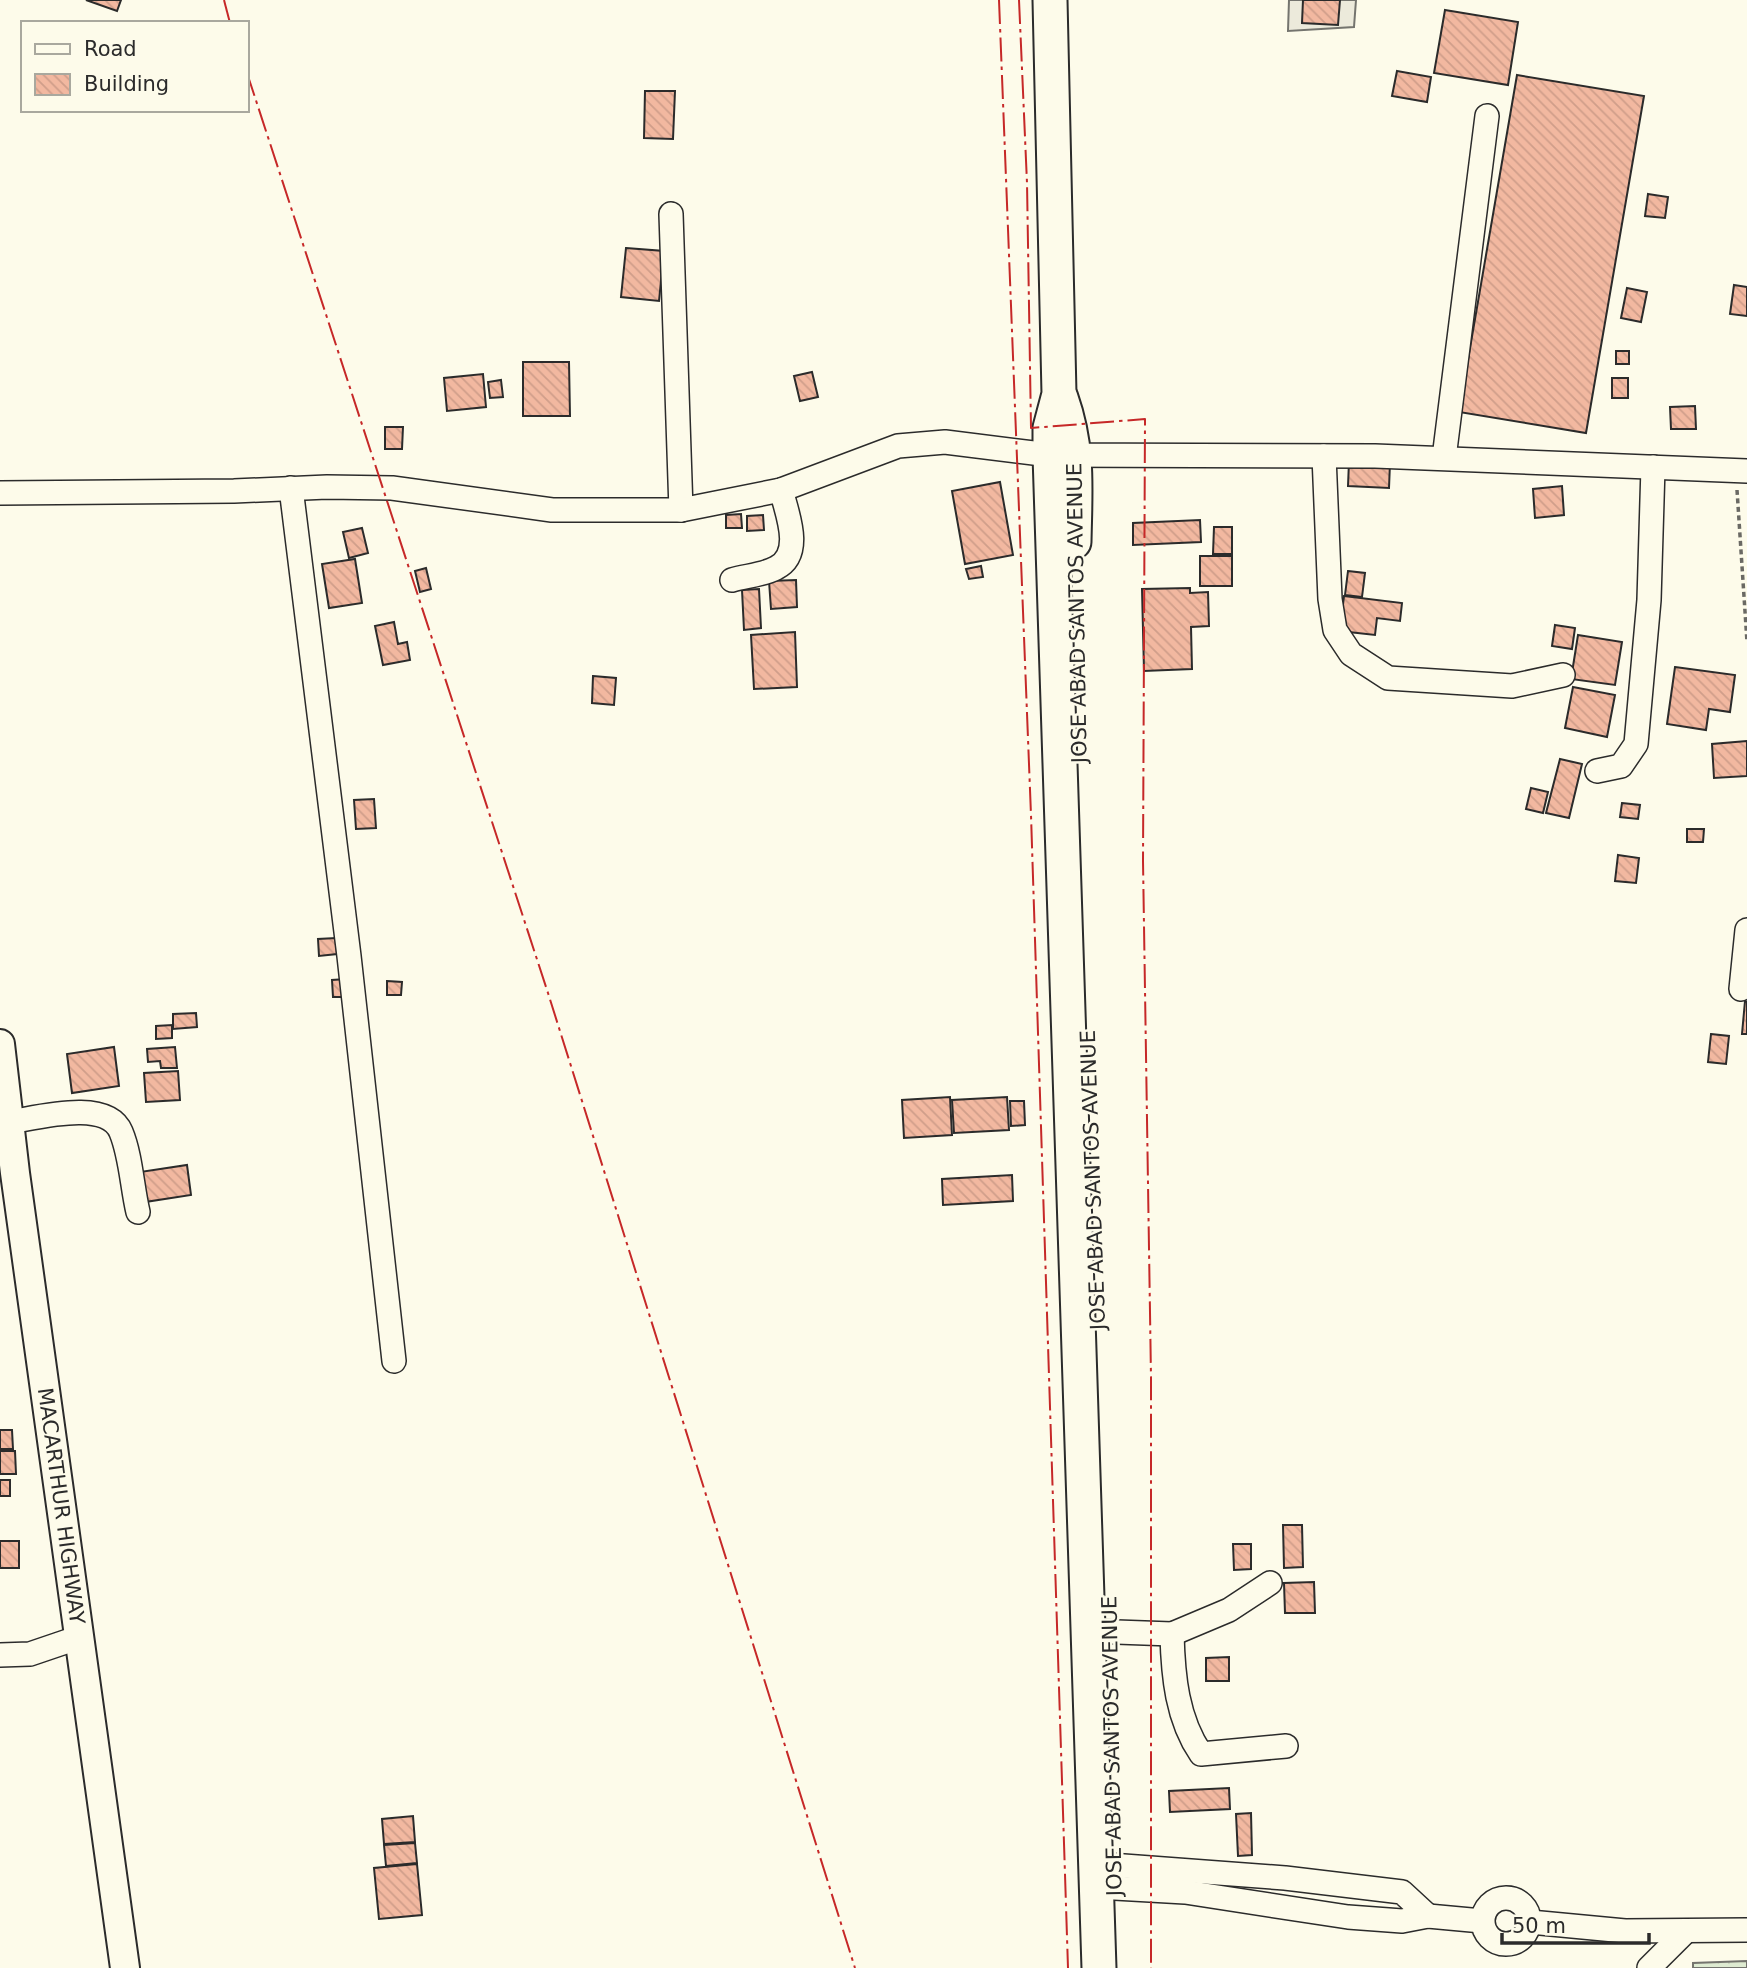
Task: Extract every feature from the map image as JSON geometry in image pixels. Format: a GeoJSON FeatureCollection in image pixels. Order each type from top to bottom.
{"type":"FeatureCollection","features":[{"type":"Feature","properties":{"kind":"highway","name":"JOSE ABAD SANTOS AVENUE"},"geometry":{"type":"LineString","coordinates":[[1050,0],[1059,394],[1072,430],[1062,454],[1080,759],[1106,1876],[1099,1968]]}},
{"type":"Feature","properties":{"kind":"highway","name":"JOSE ABAD SANTOS AVENUE"},"geometry":{"type":"LineString","coordinates":[[1106,1876],[1118,1968]]}},
{"type":"Feature","properties":{"kind":"main road","name":"MACARTHUR HIGHWAY"},"geometry":{"type":"LineString","coordinates":[[0,1044],[3,1085],[125,1968]]}},
{"type":"Feature","properties":{"kind":"street"},"geometry":{"type":"LineString","coordinates":[[1444,458],[1487,116]]}},
{"type":"Feature","properties":{"kind":"street"},"geometry":{"type":"LineString","coordinates":[[671,214],[681,510]]}},
{"type":"Feature","properties":{"kind":"street"},"geometry":{"type":"LineString","coordinates":[[0,493],[392,488],[552,510],[681,510],[781,490],[898,446],[945,442],[1062,454],[1444,458],[1741,470]]}},
{"type":"Feature","properties":{"kind":"street"},"geometry":{"type":"LineString","coordinates":[[1324,456],[1330,599],[1335,630],[1352,654],[1388,678],[1512,686],[1563,675]]}},
{"type":"Feature","properties":{"kind":"street"},"geometry":{"type":"LineString","coordinates":[[1597,771],[1621,766],[1636,744],[1649,600],[1653,467]]}},
{"type":"Feature","properties":{"kind":"street"},"geometry":{"type":"LineString","coordinates":[[291,488],[349,956],[394,1362]]}},
{"type":"Feature","properties":{"kind":"street"},"geometry":{"type":"LineString","coordinates":[[732,580],[777,568],[788,556],[793,539],[781,490]]}},
{"type":"Feature","properties":{"kind":"street"},"geometry":{"type":"LineString","coordinates":[[1741,989],[1747,930]]}},
{"type":"Feature","properties":{"kind":"street"},"geometry":{"type":"LineString","coordinates":[[9,1122],[89,1111],[106,1118],[120,1130],[138,1212]]}},
{"type":"Feature","properties":{"kind":"street"},"geometry":{"type":"LineString","coordinates":[[1100,1631],[1172,1634],[1228,1610],[1270,1583]]}},
{"type":"Feature","properties":{"kind":"street"},"geometry":{"type":"LineString","coordinates":[[1172,1634],[1173,1671],[1186,1732],[1201,1754],[1286,1746]]}},
{"type":"Feature","properties":{"kind":"street"},"geometry":{"type":"LineString","coordinates":[[0,1655],[30,1654],[80,1637]]}},
{"type":"Feature","properties":{"kind":"street"},"geometry":{"type":"LineString","coordinates":[[1106,1876],[1174,1881],[1208,1872],[1402,1892],[1428,1916]]}},
{"type":"Feature","properties":{"kind":"street"},"geometry":{"type":"LineString","coordinates":[[1207,1896],[1208,1872]]}},
{"type":"Feature","properties":{"kind":"street"},"geometry":{"type":"LineString","coordinates":[[1285,1878],[1285,1909]]}},
{"type":"Feature","properties":{"kind":"street"},"geometry":{"type":"LineString","coordinates":[[1174,1881],[1207,1896],[1285,1909],[1402,1921],[1428,1916],[1482,1921]]}},
{"type":"Feature","properties":{"kind":"street"},"geometry":{"type":"LineString","coordinates":[[1344,1886],[1348,1917]]}},
{"type":"Feature","properties":{"kind":"street"},"geometry":{"type":"LineString","coordinates":[[1500,1898],[1511,1898],[1521,1902],[1528,1911],[1530,1922],[1526,1933],[1518,1942],[1507,1945],[1496,1942],[1487,1935],[1482,1921],[1490,1904],[1500,1898]]}},
{"type":"Feature","properties":{"kind":"street"},"geometry":{"type":"LineString","coordinates":[[1530,1922],[1625,1931],[1747,1930]]}},
{"type":"Feature","properties":{"kind":"street"},"geometry":{"type":"LineString","coordinates":[[1649,1968],[1686,1931]]}},
{"type":"Feature","properties":{"kind":"street"},"geometry":{"type":"LineString","coordinates":[[1675,1968],[1686,1931]]}},
{"type":"Feature","properties":{"kind":"path"},"geometry":{"type":"LineString","coordinates":[[1741,470],[1747,642]]}},
{"type":"Feature","properties":{"kind":"green space"},"geometry":{"type":"Polygon","coordinates":[[[1747,1961],[1747,1968],[1693,1968],[1693,1963],[1747,1961]]]}},
{"type":"Feature","properties":{"kind":"shaded area"},"geometry":{"type":"Polygon","coordinates":[[[1289,0],[1356,0],[1354,27],[1288,31],[1289,0]]]}},
{"type":"Feature","properties":{"kind":"building"},"geometry":{"type":"Polygon","coordinates":[[[86,0],[121,0],[117,11],[86,0]]]}},
{"type":"Feature","properties":{"kind":"building"},"geometry":{"type":"Polygon","coordinates":[[[1303,0],[1340,0],[1338,25],[1302,23],[1303,0]]]}},
{"type":"Feature","properties":{"kind":"building"},"geometry":{"type":"Polygon","coordinates":[[[1445,10],[1518,22],[1508,85],[1434,73],[1445,10]]]}},
{"type":"Feature","properties":{"kind":"building"},"geometry":{"type":"Polygon","coordinates":[[[1397,71],[1431,77],[1427,102],[1392,96],[1397,71]]]}},
{"type":"Feature","properties":{"kind":"building"},"geometry":{"type":"Polygon","coordinates":[[[1517,75],[1644,96],[1586,433],[1459,412],[1517,75]]]}},
{"type":"Feature","properties":{"kind":"building"},"geometry":{"type":"Polygon","coordinates":[[[645,91],[675,91],[673,139],[644,138],[645,91]]]}},
{"type":"Feature","properties":{"kind":"building"},"geometry":{"type":"Polygon","coordinates":[[[1648,194],[1668,197],[1665,218],[1645,216],[1648,194]]]}},
{"type":"Feature","properties":{"kind":"building"},"geometry":{"type":"Polygon","coordinates":[[[626,248],[664,251],[659,301],[621,297],[626,248]]]}},
{"type":"Feature","properties":{"kind":"building"},"geometry":{"type":"Polygon","coordinates":[[[1734,285],[1747,287],[1747,316],[1730,314],[1734,285]]]}},
{"type":"Feature","properties":{"kind":"building"},"geometry":{"type":"Polygon","coordinates":[[[1627,288],[1647,292],[1641,322],[1621,318],[1627,288]]]}},
{"type":"Feature","properties":{"kind":"building"},"geometry":{"type":"Polygon","coordinates":[[[1616,351],[1629,351],[1629,364],[1616,364],[1616,351]]]}},
{"type":"Feature","properties":{"kind":"building"},"geometry":{"type":"Polygon","coordinates":[[[523,362],[569,362],[570,416],[523,416],[523,362]]]}},
{"type":"Feature","properties":{"kind":"building"},"geometry":{"type":"Polygon","coordinates":[[[812,372],[818,397],[800,401],[794,376],[812,372]]]}},
{"type":"Feature","properties":{"kind":"building"},"geometry":{"type":"Polygon","coordinates":[[[483,374],[486,407],[447,411],[444,378],[483,374]]]}},
{"type":"Feature","properties":{"kind":"building"},"geometry":{"type":"Polygon","coordinates":[[[1612,378],[1628,378],[1628,398],[1612,398],[1612,378]]]}},
{"type":"Feature","properties":{"kind":"building"},"geometry":{"type":"Polygon","coordinates":[[[501,380],[503,397],[490,398],[488,382],[501,380]]]}},
{"type":"Feature","properties":{"kind":"building"},"geometry":{"type":"Polygon","coordinates":[[[1695,406],[1696,429],[1671,429],[1670,407],[1695,406]]]}},
{"type":"Feature","properties":{"kind":"building"},"geometry":{"type":"Polygon","coordinates":[[[385,427],[403,427],[402,449],[385,449],[385,427]]]}},
{"type":"Feature","properties":{"kind":"building"},"geometry":{"type":"Polygon","coordinates":[[[1349,461],[1390,463],[1389,488],[1348,486],[1349,461]]]}},
{"type":"Feature","properties":{"kind":"building"},"geometry":{"type":"Polygon","coordinates":[[[1000,482],[1013,555],[965,564],[952,491],[1000,482]]]}},
{"type":"Feature","properties":{"kind":"building"},"geometry":{"type":"Polygon","coordinates":[[[1562,486],[1564,515],[1535,518],[1533,489],[1562,486]]]}},
{"type":"Feature","properties":{"kind":"building"},"geometry":{"type":"Polygon","coordinates":[[[741,514],[742,528],[726,528],[726,515],[741,514]]]}},
{"type":"Feature","properties":{"kind":"building"},"geometry":{"type":"Polygon","coordinates":[[[763,515],[764,530],[747,531],[747,516],[763,515]]]}},
{"type":"Feature","properties":{"kind":"building"},"geometry":{"type":"Polygon","coordinates":[[[1200,520],[1201,542],[1133,545],[1133,523],[1200,520]]]}},
{"type":"Feature","properties":{"kind":"building"},"geometry":{"type":"Polygon","coordinates":[[[1214,527],[1232,527],[1232,554],[1213,554],[1214,527]]]}},
{"type":"Feature","properties":{"kind":"building"},"geometry":{"type":"Polygon","coordinates":[[[362,528],[368,553],[349,558],[343,532],[362,528]]]}},
{"type":"Feature","properties":{"kind":"building"},"geometry":{"type":"Polygon","coordinates":[[[1200,556],[1232,556],[1232,586],[1200,586],[1200,556]]]}},
{"type":"Feature","properties":{"kind":"building"},"geometry":{"type":"Polygon","coordinates":[[[355,559],[362,603],[329,608],[322,564],[355,559]]]}},
{"type":"Feature","properties":{"kind":"building"},"geometry":{"type":"Polygon","coordinates":[[[981,566],[983,577],[969,579],[966,569],[981,566]]]}},
{"type":"Feature","properties":{"kind":"building"},"geometry":{"type":"Polygon","coordinates":[[[426,568],[431,589],[420,592],[415,571],[426,568]]]}},
{"type":"Feature","properties":{"kind":"building"},"geometry":{"type":"Polygon","coordinates":[[[1348,571],[1365,573],[1362,597],[1345,595],[1348,571]]]}},
{"type":"Feature","properties":{"kind":"building"},"geometry":{"type":"Polygon","coordinates":[[[796,580],[797,607],[771,609],[769,581],[796,580]]]}},
{"type":"Feature","properties":{"kind":"building"},"geometry":{"type":"Polygon","coordinates":[[[1190,588],[1190,593],[1208,592],[1209,626],[1191,627],[1192,669],[1144,671],[1142,589],[1190,588]]]}},
{"type":"Feature","properties":{"kind":"building"},"geometry":{"type":"Polygon","coordinates":[[[759,589],[761,628],[744,630],[742,590],[759,589]]]}},
{"type":"Feature","properties":{"kind":"building"},"geometry":{"type":"Polygon","coordinates":[[[1344,596],[1402,603],[1400,621],[1377,618],[1375,635],[1340,631],[1344,596]]]}},
{"type":"Feature","properties":{"kind":"building"},"geometry":{"type":"Polygon","coordinates":[[[394,622],[398,644],[407,642],[410,660],[383,665],[375,626],[394,622]]]}},
{"type":"Feature","properties":{"kind":"building"},"geometry":{"type":"Polygon","coordinates":[[[1555,625],[1575,628],[1572,649],[1552,646],[1555,625]]]}},
{"type":"Feature","properties":{"kind":"building"},"geometry":{"type":"Polygon","coordinates":[[[795,632],[797,687],[754,689],[751,635],[795,632]]]}},
{"type":"Feature","properties":{"kind":"building"},"geometry":{"type":"Polygon","coordinates":[[[1578,635],[1622,642],[1615,685],[1571,679],[1578,635]]]}},
{"type":"Feature","properties":{"kind":"building"},"geometry":{"type":"Polygon","coordinates":[[[1675,667],[1735,675],[1730,712],[1709,709],[1706,730],[1667,724],[1675,667]]]}},
{"type":"Feature","properties":{"kind":"building"},"geometry":{"type":"Polygon","coordinates":[[[593,676],[616,678],[614,705],[592,703],[593,676]]]}},
{"type":"Feature","properties":{"kind":"building"},"geometry":{"type":"Polygon","coordinates":[[[1573,687],[1615,695],[1607,737],[1565,728],[1573,687]]]}},
{"type":"Feature","properties":{"kind":"building"},"geometry":{"type":"Polygon","coordinates":[[[1747,741],[1747,776],[1714,778],[1712,744],[1747,741]]]}},
{"type":"Feature","properties":{"kind":"building"},"geometry":{"type":"Polygon","coordinates":[[[1560,759],[1582,764],[1569,818],[1546,813],[1560,759]]]}},
{"type":"Feature","properties":{"kind":"building"},"geometry":{"type":"Polygon","coordinates":[[[1531,788],[1548,792],[1543,813],[1526,809],[1531,788]]]}},
{"type":"Feature","properties":{"kind":"building"},"geometry":{"type":"Polygon","coordinates":[[[374,799],[376,828],[356,829],[354,800],[374,799]]]}},
{"type":"Feature","properties":{"kind":"building"},"geometry":{"type":"Polygon","coordinates":[[[1622,803],[1640,805],[1638,819],[1620,817],[1622,803]]]}},
{"type":"Feature","properties":{"kind":"building"},"geometry":{"type":"Polygon","coordinates":[[[1687,829],[1704,829],[1703,842],[1687,842],[1687,829]]]}},
{"type":"Feature","properties":{"kind":"building"},"geometry":{"type":"Polygon","coordinates":[[[1618,855],[1639,858],[1636,883],[1615,881],[1618,855]]]}},
{"type":"Feature","properties":{"kind":"building"},"geometry":{"type":"Polygon","coordinates":[[[336,938],[337,954],[319,956],[318,939],[336,938]]]}},
{"type":"Feature","properties":{"kind":"building"},"geometry":{"type":"Polygon","coordinates":[[[346,979],[347,997],[333,997],[332,980],[346,979]]]}},
{"type":"Feature","properties":{"kind":"building"},"geometry":{"type":"Polygon","coordinates":[[[387,981],[402,982],[401,995],[387,995],[387,981]]]}},
{"type":"Feature","properties":{"kind":"building"},"geometry":{"type":"Polygon","coordinates":[[[1745,1001],[1747,1034],[1742,1034],[1745,1001]]]}},
{"type":"Feature","properties":{"kind":"building"},"geometry":{"type":"Polygon","coordinates":[[[196,1013],[197,1027],[173,1029],[173,1014],[196,1013]]]}},
{"type":"Feature","properties":{"kind":"building"},"geometry":{"type":"Polygon","coordinates":[[[172,1025],[172,1038],[156,1039],[156,1026],[172,1025]]]}},
{"type":"Feature","properties":{"kind":"building"},"geometry":{"type":"Polygon","coordinates":[[[1711,1034],[1729,1036],[1726,1064],[1708,1062],[1711,1034]]]}},
{"type":"Feature","properties":{"kind":"building"},"geometry":{"type":"Polygon","coordinates":[[[114,1047],[119,1086],[72,1093],[67,1054],[114,1047]]]}},
{"type":"Feature","properties":{"kind":"building"},"geometry":{"type":"Polygon","coordinates":[[[175,1047],[177,1068],[161,1068],[160,1061],[148,1062],[147,1049],[175,1047]]]}},
{"type":"Feature","properties":{"kind":"building"},"geometry":{"type":"Polygon","coordinates":[[[178,1071],[180,1100],[146,1102],[144,1073],[178,1071]]]}},
{"type":"Feature","properties":{"kind":"building"},"geometry":{"type":"Polygon","coordinates":[[[950,1097],[952,1135],[904,1138],[902,1100],[950,1097]]]}},
{"type":"Feature","properties":{"kind":"building"},"geometry":{"type":"Polygon","coordinates":[[[1007,1097],[1009,1130],[954,1133],[952,1100],[1007,1097]]]}},
{"type":"Feature","properties":{"kind":"building"},"geometry":{"type":"Polygon","coordinates":[[[1010,1101],[1024,1101],[1025,1125],[1011,1126],[1010,1101]]]}},
{"type":"Feature","properties":{"kind":"building"},"geometry":{"type":"Polygon","coordinates":[[[187,1165],[191,1195],[145,1202],[140,1172],[187,1165]]]}},
{"type":"Feature","properties":{"kind":"building"},"geometry":{"type":"Polygon","coordinates":[[[1012,1175],[1013,1201],[943,1205],[942,1179],[1012,1175]]]}},
{"type":"Feature","properties":{"kind":"building"},"geometry":{"type":"Polygon","coordinates":[[[0,1430],[12,1430],[13,1449],[0,1449],[0,1430]]]}},
{"type":"Feature","properties":{"kind":"building"},"geometry":{"type":"Polygon","coordinates":[[[0,1451],[15,1451],[16,1474],[0,1474],[0,1451]]]}},
{"type":"Feature","properties":{"kind":"building"},"geometry":{"type":"Polygon","coordinates":[[[0,1480],[10,1480],[10,1496],[0,1496],[0,1480]]]}},
{"type":"Feature","properties":{"kind":"building"},"geometry":{"type":"Polygon","coordinates":[[[1283,1525],[1302,1525],[1303,1567],[1284,1568],[1283,1525]]]}},
{"type":"Feature","properties":{"kind":"building"},"geometry":{"type":"Polygon","coordinates":[[[0,1541],[19,1541],[19,1568],[0,1568],[0,1541]]]}},
{"type":"Feature","properties":{"kind":"building"},"geometry":{"type":"Polygon","coordinates":[[[1233,1544],[1251,1544],[1251,1569],[1234,1570],[1233,1544]]]}},
{"type":"Feature","properties":{"kind":"building"},"geometry":{"type":"Polygon","coordinates":[[[1314,1582],[1315,1613],[1285,1613],[1284,1583],[1314,1582]]]}},
{"type":"Feature","properties":{"kind":"building"},"geometry":{"type":"Polygon","coordinates":[[[1229,1657],[1229,1681],[1206,1681],[1206,1658],[1229,1657]]]}},
{"type":"Feature","properties":{"kind":"building"},"geometry":{"type":"Polygon","coordinates":[[[1229,1788],[1230,1809],[1170,1812],[1169,1791],[1229,1788]]]}},
{"type":"Feature","properties":{"kind":"building"},"geometry":{"type":"Polygon","coordinates":[[[1251,1813],[1252,1855],[1238,1856],[1236,1814],[1251,1813]]]}},
{"type":"Feature","properties":{"kind":"building"},"geometry":{"type":"Polygon","coordinates":[[[413,1816],[415,1842],[384,1844],[382,1819],[413,1816]]]}},
{"type":"Feature","properties":{"kind":"building"},"geometry":{"type":"Polygon","coordinates":[[[415,1843],[417,1863],[386,1866],[384,1845],[415,1843]]]}},
{"type":"Feature","properties":{"kind":"building"},"geometry":{"type":"Polygon","coordinates":[[[417,1864],[422,1915],[379,1919],[374,1868],[417,1864]]]}},
{"type":"Feature","properties":{"kind":"power"},"geometry":{"type":"LineString","coordinates":[[224,0],[229,21]]}},
{"type":"Feature","properties":{"kind":"power"},"geometry":{"type":"LineString","coordinates":[[999,0],[1031,815],[1068,1968]]}},
{"type":"Feature","properties":{"kind":"power"},"geometry":{"type":"LineString","coordinates":[[1019,0],[1027,183],[1031,428],[1145,419],[1143,861],[1151,1377],[1151,1968]]}},
{"type":"Feature","properties":{"kind":"power"},"geometry":{"type":"LineString","coordinates":[[248,76],[548,993],[855,1968]]}}]}
